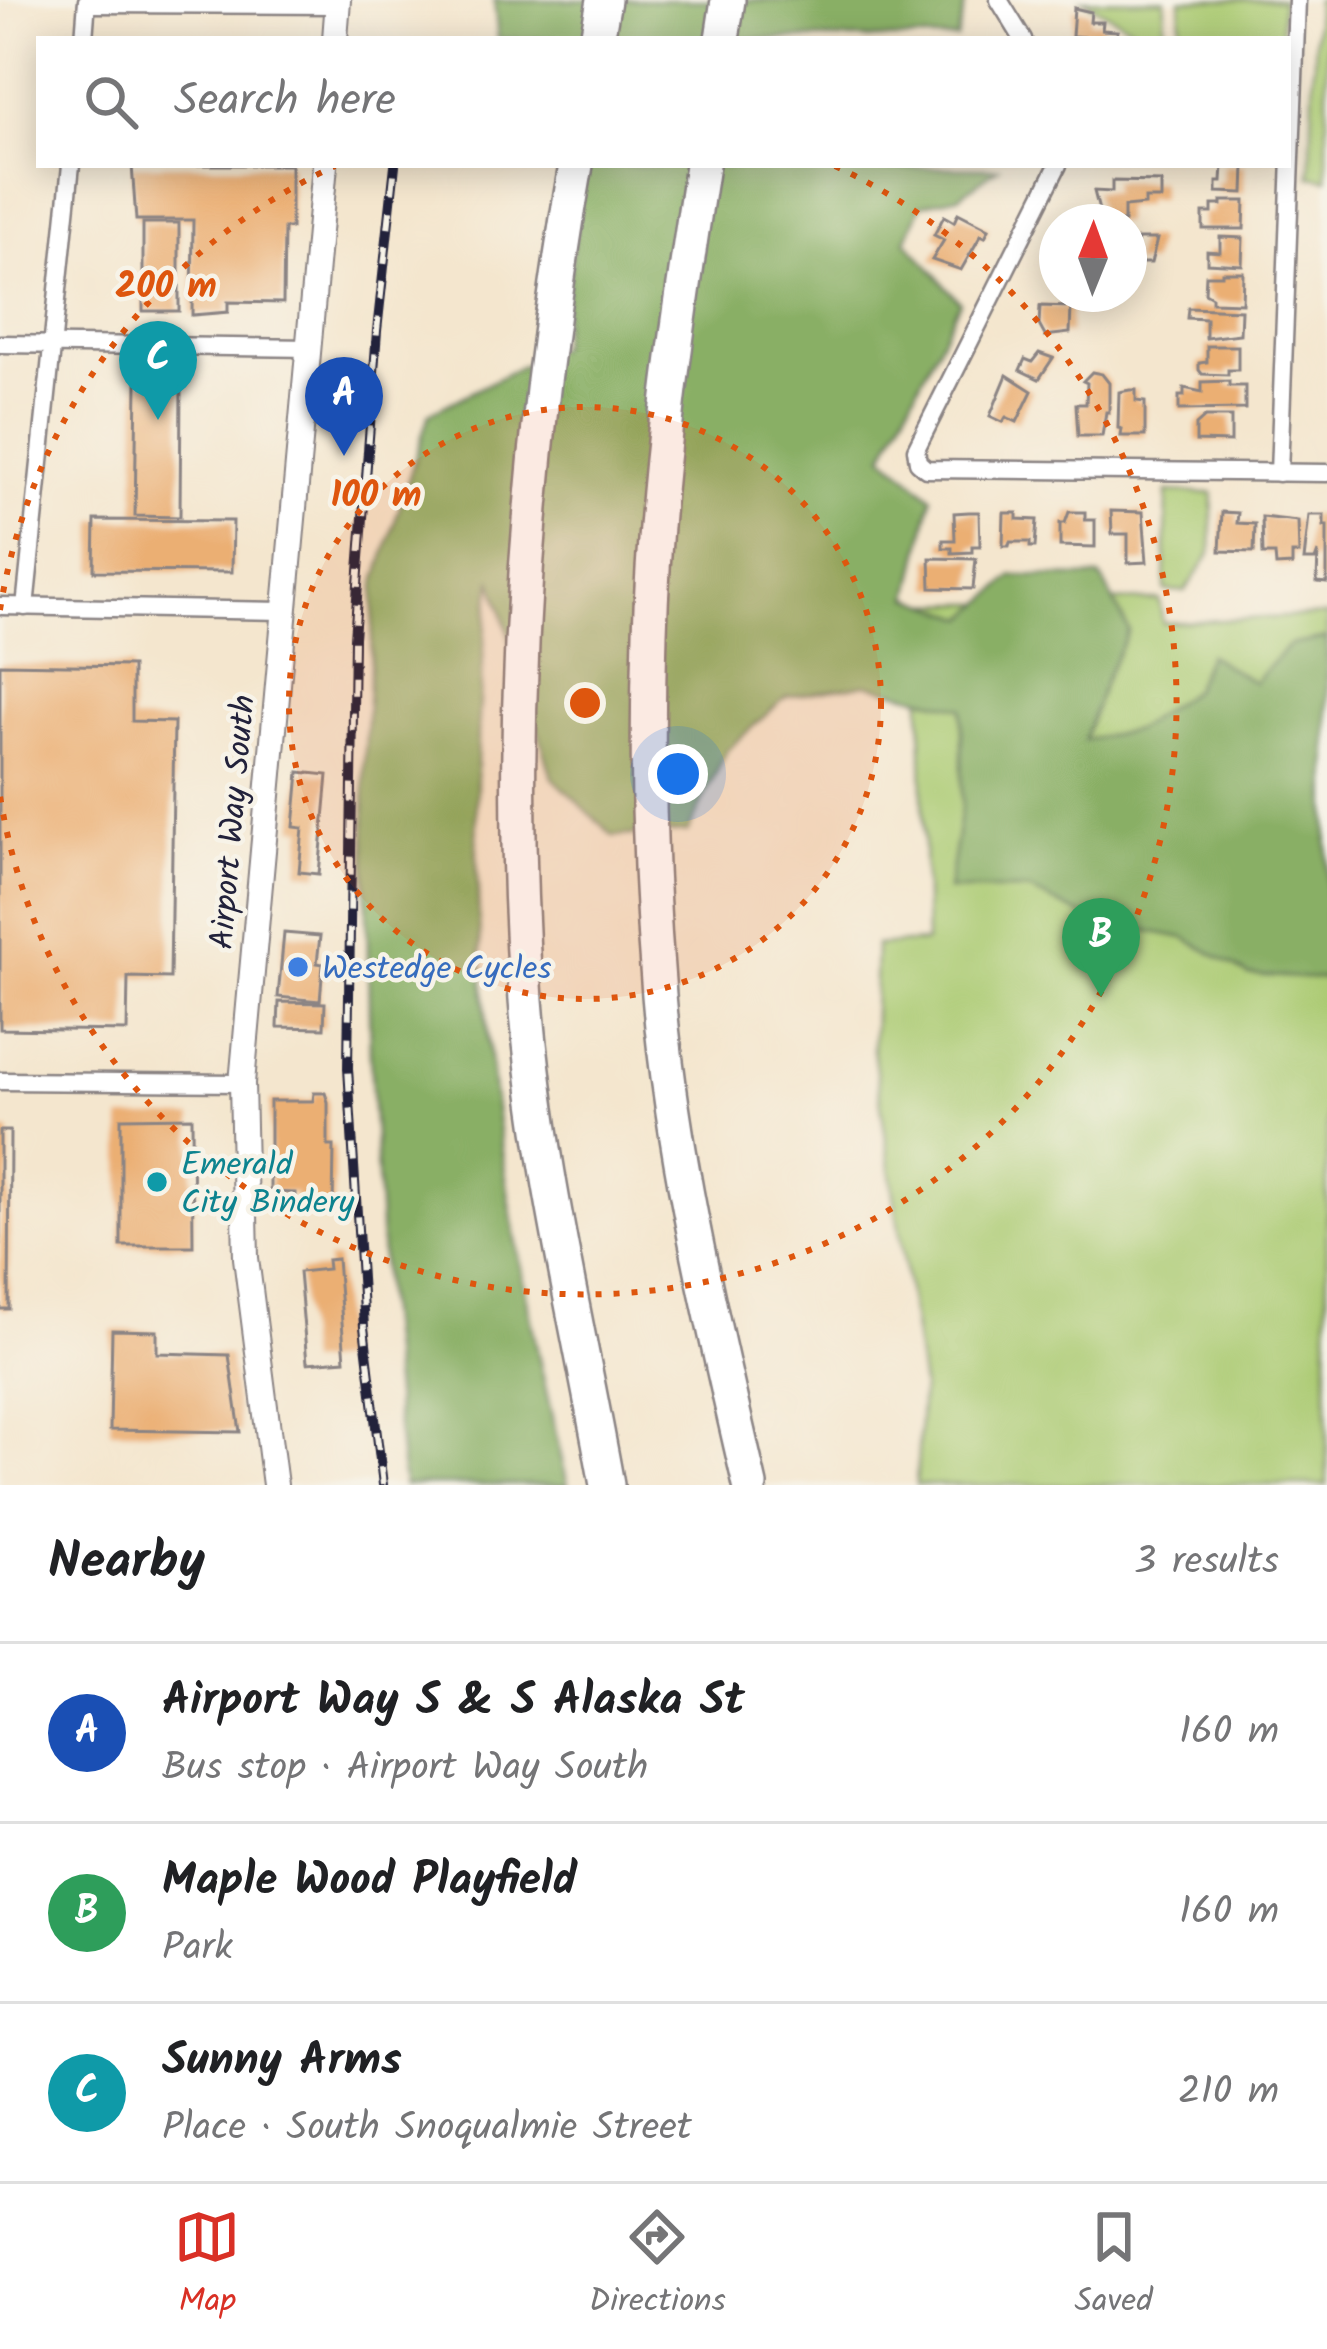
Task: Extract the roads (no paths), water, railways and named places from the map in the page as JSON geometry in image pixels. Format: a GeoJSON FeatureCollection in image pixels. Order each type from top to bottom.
{"type":"FeatureCollection","features":[{"type":"Feature","properties":{"kind":"highway"},"geometry":{"type":"LineString","coordinates":[[598,36],[604,0]]}},
{"type":"Feature","properties":{"kind":"highway"},"geometry":{"type":"LineString","coordinates":[[576,168],[549,342],[528,577],[519,721],[519,850],[526,1001],[544,1160],[564,1282],[611,1485]]}},
{"type":"Feature","properties":{"kind":"highway"},"geometry":{"type":"LineString","coordinates":[[702,168],[662,468],[650,633],[651,837],[660,998],[682,1154],[706,1297],[750,1485]]}},
{"type":"Feature","properties":{"kind":"main road"},"geometry":{"type":"LineString","coordinates":[[335,36],[338,3]]}},
{"type":"Feature","properties":{"kind":"main road","name":"Airport Way South"},"geometry":{"type":"LineString","coordinates":[[275,1485],[244,1236],[242,1083],[325,168]]}},
{"type":"Feature","properties":{"kind":"street"},"geometry":{"type":"LineString","coordinates":[[999,0],[1021,36]]}},
{"type":"Feature","properties":{"kind":"street"},"geometry":{"type":"LineString","coordinates":[[1291,158],[1297,0]]}},
{"type":"Feature","properties":{"kind":"street"},"geometry":{"type":"LineString","coordinates":[[84,36],[87,2],[338,3]]}},
{"type":"Feature","properties":{"kind":"street"},"geometry":{"type":"LineString","coordinates":[[25,607],[71,168]]}},
{"type":"Feature","properties":{"kind":"street"},"geometry":{"type":"LineString","coordinates":[[1056,168],[916,448],[918,462],[926,469],[1327,473]]}},
{"type":"Feature","properties":{"kind":"street"},"geometry":{"type":"LineString","coordinates":[[1279,473],[1291,168]]}},
{"type":"Feature","properties":{"kind":"street"},"geometry":{"type":"LineString","coordinates":[[0,344],[311,348]]}},
{"type":"Feature","properties":{"kind":"street"},"geometry":{"type":"LineString","coordinates":[[0,606],[283,611]]}},
{"type":"Feature","properties":{"kind":"street"},"geometry":{"type":"LineString","coordinates":[[0,1081],[242,1083]]}},
{"type":"Feature","properties":{"kind":"railway"},"geometry":{"type":"LineString","coordinates":[[383,1485],[364,1327],[348,1068],[354,638],[395,168]]}},
{"type":"Feature","properties":{"kind":"place","name":"Sunny Arms"},"geometry":{"type":"Point","coordinates":[158,420]}},
{"type":"Feature","properties":{"kind":"place","name":"Airport Way S & S Alaska St"},"geometry":{"type":"Point","coordinates":[344,456]}},
{"type":"Feature","properties":{"kind":"place","name":"Westedge Cycles"},"geometry":{"type":"Point","coordinates":[298,967]}},
{"type":"Feature","properties":{"kind":"place","name":"Maple Wood Playfield"},"geometry":{"type":"Point","coordinates":[1101,997]}},
{"type":"Feature","properties":{"kind":"place","name":"Emerald City Bindery"},"geometry":{"type":"Point","coordinates":[157,1182]}}]}
